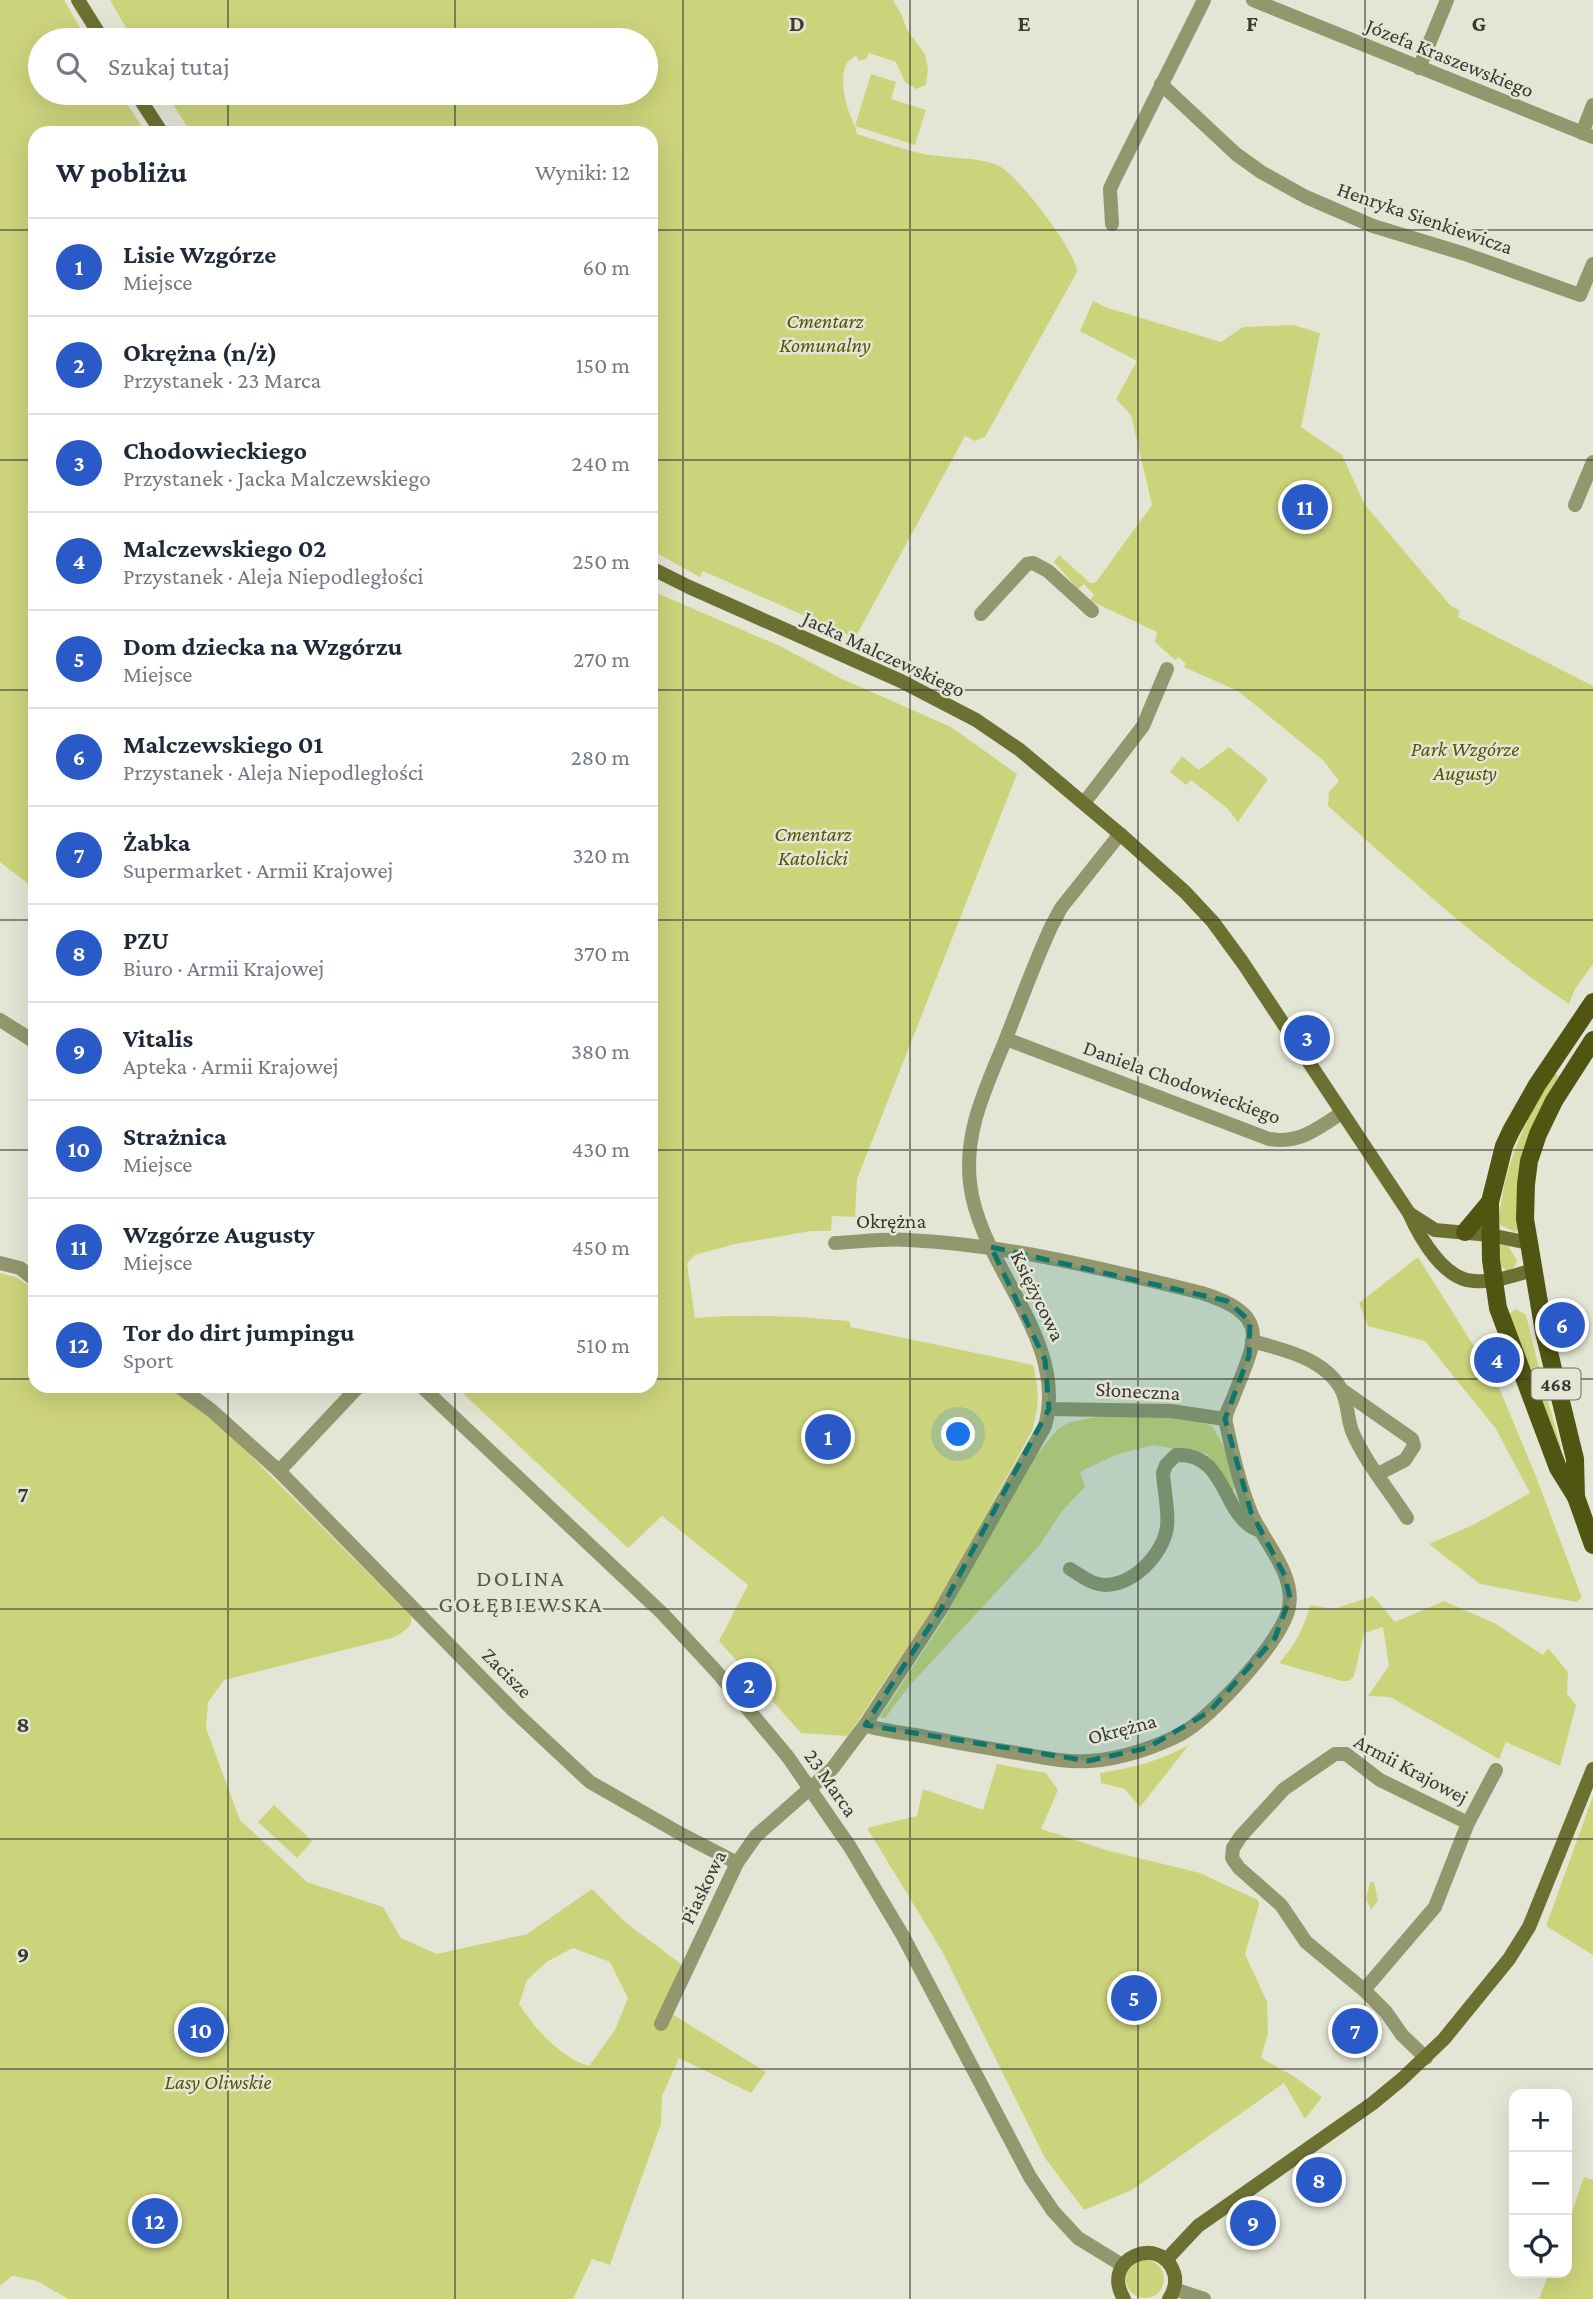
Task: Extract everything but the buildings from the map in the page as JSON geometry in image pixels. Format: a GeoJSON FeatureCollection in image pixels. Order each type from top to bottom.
{"type":"FeatureCollection","features":[{"type":"Feature","properties":{"kind":"main road"},"geometry":{"type":"LineString","coordinates":[[78,0],[96,28]]}},
{"type":"Feature","properties":{"kind":"main road"},"geometry":{"type":"LineString","coordinates":[[144,105],[157,126]]}},
{"type":"Feature","properties":{"kind":"main road","name":"Jacka Malczewskiego"},"geometry":{"type":"LineString","coordinates":[[658,571],[794,635],[901,681],[976,720],[1020,750],[1120,834],[1185,892],[1213,922],[1409,1213],[1429,1249],[1458,1277],[1473,1282],[1534,1270]]}},
{"type":"Feature","properties":{"kind":"main road","name":"468"},"geometry":{"type":"LineString","coordinates":[[1593,1002],[1537,1085],[1511,1131],[1501,1157],[1490,1202],[1490,1235],[1498,1308],[1558,1468],[1576,1497],[1593,1545]]}},
{"type":"Feature","properties":{"kind":"main road","name":"468"},"geometry":{"type":"LineString","coordinates":[[1576,1497],[1575,1459],[1544,1332],[1525,1219],[1526,1184],[1529,1161],[1538,1134],[1554,1101],[1593,1040]]}},
{"type":"Feature","properties":{"kind":"main road"},"geometry":{"type":"LineString","coordinates":[[1465,1232],[1490,1202]]}},
{"type":"Feature","properties":{"kind":"main road","name":"Jacka Malczewskiego"},"geometry":{"type":"LineString","coordinates":[[1409,1213],[1435,1230],[1490,1235]]}},
{"type":"Feature","properties":{"kind":"main road"},"geometry":{"type":"LineString","coordinates":[[1490,1235],[1529,1243]]}},
{"type":"Feature","properties":{"kind":"main road"},"geometry":{"type":"LineString","coordinates":[[1166,2260],[1198,2226],[1373,2103],[1426,2058],[1467,2012],[1509,1959],[1529,1927],[1593,1769]]}},
{"type":"Feature","properties":{"kind":"main road"},"geometry":{"type":"LineString","coordinates":[[1124,2299],[1118,2282],[1122,2265],[1138,2254],[1157,2254],[1166,2260],[1174,2273],[1172,2294]]}},
{"type":"Feature","properties":{"kind":"street"},"geometry":{"type":"LineString","coordinates":[[1112,225],[1110,189],[1204,0]]}},
{"type":"Feature","properties":{"kind":"street","name":"Józefa Kraszewskiego"},"geometry":{"type":"LineString","coordinates":[[1253,0],[1587,135]]}},
{"type":"Feature","properties":{"kind":"street"},"geometry":{"type":"LineString","coordinates":[[1419,68],[1447,0]]}},
{"type":"Feature","properties":{"kind":"street","name":"Henryka Sienkiewicza"},"geometry":{"type":"LineString","coordinates":[[1161,84],[1236,154],[1261,172],[1344,214],[1398,235],[1476,257],[1580,295],[1593,264]]}},
{"type":"Feature","properties":{"kind":"street"},"geometry":{"type":"LineString","coordinates":[[1587,135],[1593,106]]}},
{"type":"Feature","properties":{"kind":"street"},"geometry":{"type":"LineString","coordinates":[[1575,505],[1593,462]]}},
{"type":"Feature","properties":{"kind":"street"},"geometry":{"type":"LineString","coordinates":[[981,614],[1027,564],[1033,563],[1048,570],[1092,611]]}},
{"type":"Feature","properties":{"kind":"street"},"geometry":{"type":"LineString","coordinates":[[1084,803],[1143,726],[1167,669]]}},
{"type":"Feature","properties":{"kind":"street","name":"Księżycowa"},"geometry":{"type":"LineString","coordinates":[[809,1787],[832,1769],[865,1725],[941,1609],[1045,1426],[1049,1409],[1045,1360],[976,1210],[970,1185],[971,1135],[978,1108],[1037,957],[1061,908],[1120,834]]}},
{"type":"Feature","properties":{"kind":"street"},"geometry":{"type":"LineString","coordinates":[[0,1020],[28,1038]]}},
{"type":"Feature","properties":{"kind":"street","name":"Daniela Chodowieckiego"},"geometry":{"type":"LineString","coordinates":[[1006,1039],[1269,1139],[1289,1140],[1307,1135],[1342,1113]]}},
{"type":"Feature","properties":{"kind":"street","name":"Okrężna"},"geometry":{"type":"LineString","coordinates":[[835,1244],[906,1239],[1044,1255],[1227,1301],[1250,1321],[1252,1341]]}},
{"type":"Feature","properties":{"kind":"street"},"geometry":{"type":"LineString","coordinates":[[0,1263],[20,1268],[28,1274]]}},
{"type":"Feature","properties":{"kind":"street"},"geometry":{"type":"LineString","coordinates":[[1225,1419],[1252,1341],[1293,1353],[1324,1371],[1342,1390],[1412,1439],[1414,1446],[1405,1460],[1378,1474]]}},
{"type":"Feature","properties":{"kind":"street"},"geometry":{"type":"LineString","coordinates":[[1342,1390],[1353,1432],[1407,1518]]}},
{"type":"Feature","properties":{"kind":"street","name":"Zacisze"},"geometry":{"type":"LineString","coordinates":[[188,1393],[211,1410],[279,1471],[515,1712],[590,1782],[737,1863]]}},
{"type":"Feature","properties":{"kind":"street"},"geometry":{"type":"LineString","coordinates":[[279,1471],[352,1393]]}},
{"type":"Feature","properties":{"kind":"street","name":"23 Marca"},"geometry":{"type":"LineString","coordinates":[[428,1393],[663,1614],[732,1689],[788,1757],[850,1847],[925,1975],[1030,2177],[1053,2211],[1079,2238],[1122,2265]]}},
{"type":"Feature","properties":{"kind":"street","name":"Słoneczna"},"geometry":{"type":"LineString","coordinates":[[1049,1409],[1171,1411],[1225,1419]]}},
{"type":"Feature","properties":{"kind":"street","name":"Okrężna"},"geometry":{"type":"LineString","coordinates":[[865,1725],[1044,1758],[1088,1761],[1147,1748],[1194,1725],[1224,1697],[1275,1638],[1289,1610],[1290,1588],[1251,1513],[1225,1419]]}},
{"type":"Feature","properties":{"kind":"street","name":"Okrężna"},"geometry":{"type":"LineString","coordinates":[[1070,1569],[1090,1581],[1111,1585],[1145,1567],[1160,1546],[1167,1527],[1163,1474],[1166,1465],[1176,1455],[1195,1457],[1206,1464],[1218,1477],[1244,1523],[1261,1531]]}},
{"type":"Feature","properties":{"kind":"street","name":"Armii Krajowej"},"geometry":{"type":"LineString","coordinates":[[1426,2058],[1402,2035],[1386,2012],[1364,1990],[1306,1942],[1281,1905],[1239,1868],[1232,1858],[1233,1848],[1284,1789],[1335,1754],[1346,1754],[1380,1780],[1468,1823]]}},
{"type":"Feature","properties":{"kind":"street","name":"Armii Krajowej"},"geometry":{"type":"LineString","coordinates":[[1364,1990],[1436,1907],[1468,1823],[1496,1770]]}},
{"type":"Feature","properties":{"kind":"street","name":"Piaskowa"},"geometry":{"type":"LineString","coordinates":[[661,2024],[737,1863],[756,1836],[809,1787]]}},
{"type":"Feature","properties":{"kind":"street"},"geometry":{"type":"LineString","coordinates":[[1172,2294],[1204,2299]]}},
{"type":"Feature","properties":{"kind":"highlighted area"},"geometry":{"type":"Polygon","coordinates":[[[991,1247],[1227,1301],[1250,1321],[1249,1356],[1225,1419],[1251,1512],[1285,1576],[1290,1598],[1275,1638],[1209,1712],[1147,1748],[1088,1761],[865,1725],[941,1609],[1049,1409],[1045,1360],[991,1247]]]}},
{"type":"Feature","properties":{"kind":"green space"},"geometry":{"type":"Polygon","coordinates":[[[0,0],[64,0],[80,28],[28,28],[28,105],[128,105],[141,126],[28,126],[28,884],[0,862],[0,0]]]}},
{"type":"Feature","properties":{"kind":"green space","name":"Cmentarz Komunalny"},"geometry":{"type":"Polygon","coordinates":[[[110,0],[893,0],[907,30],[925,54],[928,69],[926,85],[916,89],[905,82],[896,62],[869,53],[866,59],[859,61],[856,55],[844,70],[843,86],[857,134],[924,154],[973,159],[999,166],[1008,172],[1045,215],[1067,248],[1077,272],[985,437],[975,441],[965,436],[855,638],[703,571],[700,577],[658,554],[658,126],[187,126],[174,105],[658,105],[658,28],[126,28],[110,0]]]}},
{"type":"Feature","properties":{"kind":"green space"},"geometry":{"type":"Polygon","coordinates":[[[871,74],[896,82],[891,99],[926,110],[915,145],[855,126],[871,74]]]}},
{"type":"Feature","properties":{"kind":"green space","name":"Park Wzgórze Augusty"},"geometry":{"type":"Polygon","coordinates":[[[1093,301],[1221,342],[1243,327],[1293,325],[1320,333],[1301,427],[1342,455],[1365,505],[1450,605],[1460,611],[1458,617],[1593,686],[1593,964],[1575,989],[1569,1004],[1475,934],[1328,806],[1329,792],[1339,781],[1323,760],[1238,691],[1184,667],[1186,664],[1179,657],[1175,660],[1155,642],[1157,632],[1091,601],[1094,595],[1084,584],[1078,589],[1054,562],[1059,555],[1090,583],[1096,582],[1152,505],[1131,415],[1116,399],[1137,361],[1080,331],[1093,301]]]}},
{"type":"Feature","properties":{"kind":"green space","name":"Cmentarz Katolicki"},"geometry":{"type":"Polygon","coordinates":[[[658,594],[780,646],[840,678],[951,727],[1017,774],[857,1179],[855,1217],[832,1216],[831,1231],[811,1231],[735,1244],[695,1255],[687,1263],[695,1318],[772,1316],[849,1321],[851,1327],[1033,1365],[1038,1398],[1032,1431],[941,1597],[848,1736],[801,1733],[719,1641],[748,1585],[662,1516],[628,1548],[462,1393],[658,1393],[658,594]]]}},
{"type":"Feature","properties":{"kind":"green space"},"geometry":{"type":"Polygon","coordinates":[[[1229,747],[1268,779],[1238,822],[1227,808],[1191,780],[1186,785],[1170,772],[1182,756],[1199,770],[1229,747]]]}},
{"type":"Feature","properties":{"kind":"green space"},"geometry":{"type":"Polygon","coordinates":[[[1554,1073],[1559,1076],[1539,1113],[1525,1149],[1518,1187],[1518,1229],[1515,1232],[1499,1222],[1505,1182],[1525,1126],[1554,1073]]]}},
{"type":"Feature","properties":{"kind":"green space"},"geometry":{"type":"Polygon","coordinates":[[[1499,1245],[1509,1247],[1517,1261],[1514,1268],[1508,1271],[1499,1266],[1499,1245]]]}},
{"type":"Feature","properties":{"kind":"green space"},"geometry":{"type":"Polygon","coordinates":[[[1418,1257],[1497,1383],[1582,1598],[1576,1602],[1480,1584],[1429,1544],[1473,1525],[1530,1493],[1496,1429],[1425,1341],[1368,1326],[1359,1303],[1418,1257]]]}},
{"type":"Feature","properties":{"kind":"green space","name":"Lasy Oliwskie"},"geometry":{"type":"Polygon","coordinates":[[[0,1273],[15,1277],[28,1285],[28,1393],[178,1393],[230,1435],[411,1616],[408,1627],[392,1638],[224,1680],[208,1702],[206,1728],[240,1820],[307,1882],[383,1907],[401,1938],[437,1954],[527,1934],[592,1889],[625,1922],[681,1964],[664,2009],[766,2072],[751,2093],[679,2058],[662,2096],[661,2124],[610,2265],[592,2259],[573,2299],[68,2299],[37,2281],[12,2276],[0,2286],[0,1273]],[[573,1948],[548,1961],[527,1980],[519,2004],[558,2049],[589,2066],[615,2030],[628,1998],[610,1962],[573,1948]]]}},
{"type":"Feature","properties":{"kind":"green space"},"geometry":{"type":"Polygon","coordinates":[[[1516,1309],[1526,1315],[1561,1447],[1557,1448],[1509,1314],[1516,1309]]]}},
{"type":"Feature","properties":{"kind":"green space"},"geometry":{"type":"Polygon","coordinates":[[[1112,1414],[1191,1419],[1212,1426],[1231,1466],[1233,1492],[1207,1454],[1153,1445],[1115,1455],[1080,1472],[1085,1487],[1062,1511],[1039,1546],[910,1685],[885,1718],[880,1717],[945,1618],[1020,1475],[1058,1429],[1070,1422],[1112,1414]]]}},
{"type":"Feature","properties":{"kind":"green space"},"geometry":{"type":"Polygon","coordinates":[[[1373,1596],[1395,1622],[1444,1601],[1496,1624],[1543,1655],[1548,1648],[1568,1672],[1567,1694],[1576,1705],[1560,1766],[1506,1742],[1499,1759],[1390,1697],[1368,1696],[1389,1666],[1383,1627],[1364,1633],[1354,1676],[1349,1681],[1279,1663],[1298,1636],[1310,1605],[1334,1609],[1373,1596]]]}},
{"type":"Feature","properties":{"kind":"green space"},"geometry":{"type":"Polygon","coordinates":[[[1189,1745],[1140,1807],[1125,1789],[1101,1783],[1100,1773],[1146,1763],[1189,1745]]]}},
{"type":"Feature","properties":{"kind":"green space"},"geometry":{"type":"Polygon","coordinates":[[[997,1764],[1046,1773],[1058,1790],[1041,1829],[1106,1850],[1200,1873],[1258,1900],[1259,1905],[1245,1954],[1267,2002],[1268,2033],[1261,2058],[1295,2077],[1322,2097],[1305,2119],[1284,2083],[1132,2190],[1084,2210],[1045,2158],[942,1951],[867,1828],[917,1816],[923,1789],[983,1810],[997,1764]]]}},
{"type":"Feature","properties":{"kind":"green space"},"geometry":{"type":"Polygon","coordinates":[[[1593,1796],[1593,1955],[1546,1926],[1593,1796]]]}},
{"type":"Feature","properties":{"kind":"green space"},"geometry":{"type":"Polygon","coordinates":[[[274,1805],[312,1841],[297,1858],[258,1822],[274,1805]]]}},
{"type":"Feature","properties":{"kind":"green space"},"geometry":{"type":"Polygon","coordinates":[[[1370,1882],[1374,1882],[1378,1901],[1371,1910],[1366,1899],[1370,1882]]]}},
{"type":"Feature","properties":{"kind":"green space"},"geometry":{"type":"Polygon","coordinates":[[[1584,2177],[1593,2180],[1593,2299],[1539,2299],[1547,2278],[1572,2278],[1572,2212],[1584,2177]]]}},
{"type":"Feature","properties":{"kind":"green space"},"geometry":{"type":"Polygon","coordinates":[[[1145,2260],[1159,2265],[1164,2279],[1159,2293],[1145,2298],[1131,2293],[1126,2279],[1131,2265],[1145,2260]]]}},
{"type":"Feature","properties":{"kind":"place","name":"Wzgórze Augusty"},"geometry":{"type":"Point","coordinates":[1305,507]}},
{"type":"Feature","properties":{"kind":"place","name":"Chodowieckiego"},"geometry":{"type":"Point","coordinates":[1307,1038]}},
{"type":"Feature","properties":{"kind":"place","name":"Malczewskiego 01"},"geometry":{"type":"Point","coordinates":[1562,1325]}},
{"type":"Feature","properties":{"kind":"place","name":"Malczewskiego 02"},"geometry":{"type":"Point","coordinates":[1497,1360]}},
{"type":"Feature","properties":{"kind":"place","name":"Lisie Wzgórze"},"geometry":{"type":"Point","coordinates":[828,1437]}},
{"type":"Feature","properties":{"kind":"place","name":"Okrężna (n/ż)"},"geometry":{"type":"Point","coordinates":[749,1685]}},
{"type":"Feature","properties":{"kind":"place","name":"Dom dziecka na Wzgórzu"},"geometry":{"type":"Point","coordinates":[1134,1998]}},
{"type":"Feature","properties":{"kind":"place","name":"Strażnica"},"geometry":{"type":"Point","coordinates":[201,2030]}},
{"type":"Feature","properties":{"kind":"place","name":"Żabka"},"geometry":{"type":"Point","coordinates":[1355,2031]}},
{"type":"Feature","properties":{"kind":"place","name":"PZU"},"geometry":{"type":"Point","coordinates":[1319,2180]}},
{"type":"Feature","properties":{"kind":"place","name":"Tor do dirt jumpingu"},"geometry":{"type":"Point","coordinates":[155,2221]}},
{"type":"Feature","properties":{"kind":"place","name":"Vitalis"},"geometry":{"type":"Point","coordinates":[1253,2223]}},
{"type":"Feature","properties":{"kind":"district","name":"DOLINA GOŁĘBIEWSKA"},"geometry":{"type":"Point","coordinates":[521,1591]}}]}
